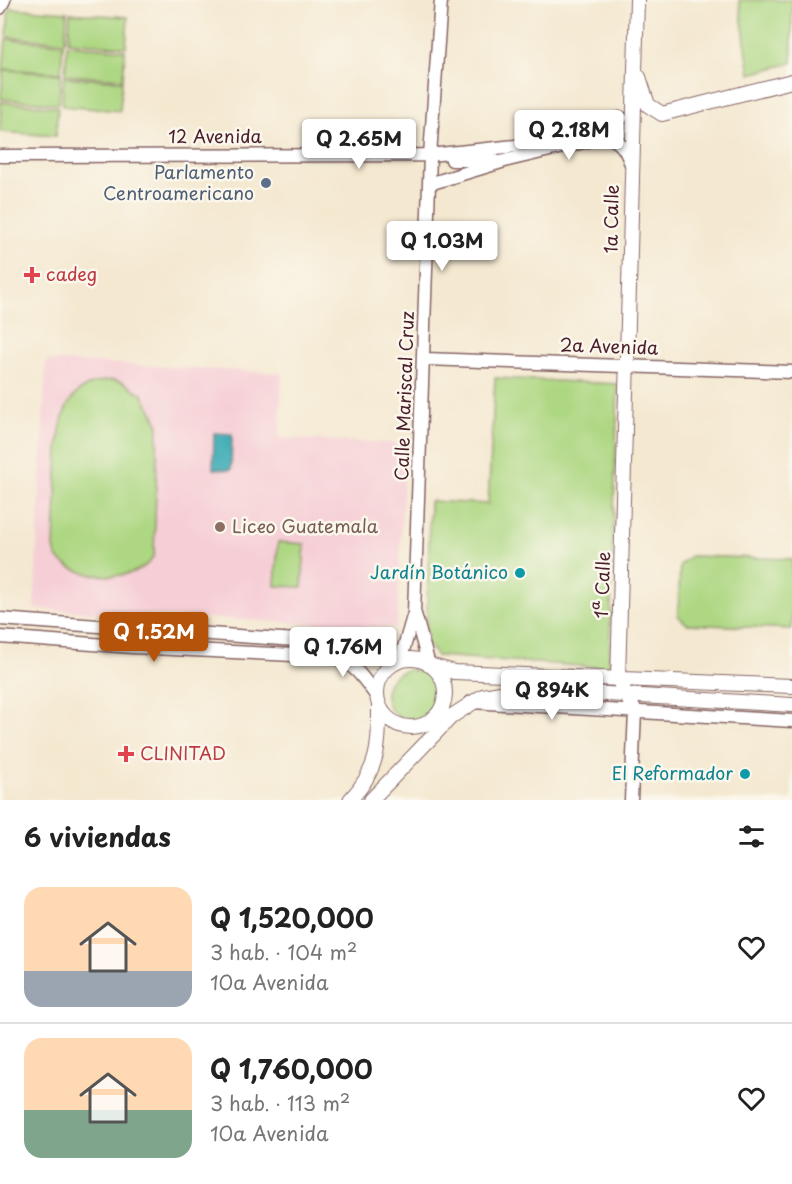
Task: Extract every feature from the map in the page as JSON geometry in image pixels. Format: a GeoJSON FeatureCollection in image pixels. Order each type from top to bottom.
{"type":"FeatureCollection","features":[{"type":"Feature","properties":{"kind":"main road","name":"1a Calle"},"geometry":{"type":"LineString","coordinates":[[627,366],[637,0]]}},
{"type":"Feature","properties":{"kind":"main road"},"geometry":{"type":"LineString","coordinates":[[636,63],[645,100],[652,109],[662,114],[792,81]]}},
{"type":"Feature","properties":{"kind":"main road","name":"1ª Calle"},"geometry":{"type":"LineString","coordinates":[[627,366],[618,678],[635,712]]}},
{"type":"Feature","properties":{"kind":"main road"},"geometry":{"type":"LineString","coordinates":[[350,800],[364,784],[377,755],[380,678],[392,665],[400,661],[420,660],[454,672],[792,686]]}},
{"type":"Feature","properties":{"kind":"main road"},"geometry":{"type":"LineString","coordinates":[[426,743],[429,722],[441,710],[445,693],[441,677],[429,665]]}},
{"type":"Feature","properties":{"kind":"main road"},"geometry":{"type":"LineString","coordinates":[[371,800],[452,716],[483,696],[524,689],[792,705]]}},
{"type":"Feature","properties":{"kind":"main road"},"geometry":{"type":"LineString","coordinates":[[378,701],[392,721],[400,726],[420,726],[452,716]]}},
{"type":"Feature","properties":{"kind":"street"},"geometry":{"type":"LineString","coordinates":[[0,8],[4,0]]}},
{"type":"Feature","properties":{"kind":"street","name":"Calle Mariscal Cruz"},"geometry":{"type":"LineString","coordinates":[[400,661],[414,613],[425,359],[430,155],[441,0]]}},
{"type":"Feature","properties":{"kind":"street"},"geometry":{"type":"LineString","coordinates":[[673,105],[792,75]]}},
{"type":"Feature","properties":{"kind":"street"},"geometry":{"type":"LineString","coordinates":[[430,155],[515,146],[621,118]]}},
{"type":"Feature","properties":{"kind":"street"},"geometry":{"type":"LineString","coordinates":[[429,184],[508,160],[605,137],[621,145],[632,165]]}},
{"type":"Feature","properties":{"kind":"street"},"geometry":{"type":"LineString","coordinates":[[430,155],[446,160],[508,160]]}},
{"type":"Feature","properties":{"kind":"street","name":"12 Avenida"},"geometry":{"type":"LineString","coordinates":[[0,156],[430,155]]}},
{"type":"Feature","properties":{"kind":"street","name":"2a Avenida"},"geometry":{"type":"LineString","coordinates":[[425,359],[792,372]]}},
{"type":"Feature","properties":{"kind":"street","name":"Calle Mariscal Cruz"},"geometry":{"type":"LineString","coordinates":[[414,613],[429,665]]}},
{"type":"Feature","properties":{"kind":"street"},"geometry":{"type":"LineString","coordinates":[[0,619],[309,641],[380,651],[400,661]]}},
{"type":"Feature","properties":{"kind":"street"},"geometry":{"type":"LineString","coordinates":[[0,631],[18,632],[26,621]]}},
{"type":"Feature","properties":{"kind":"street"},"geometry":{"type":"LineString","coordinates":[[380,651],[397,646],[408,633]]}},
{"type":"Feature","properties":{"kind":"street"},"geometry":{"type":"LineString","coordinates":[[0,637],[132,647],[334,657],[342,660],[362,675],[378,701]]}},
{"type":"Feature","properties":{"kind":"street"},"geometry":{"type":"LineString","coordinates":[[471,702],[792,721]]}},
{"type":"Feature","properties":{"kind":"street","name":"1ª Calle"},"geometry":{"type":"LineString","coordinates":[[631,800],[635,712]]}},
{"type":"Feature","properties":{"kind":"shaded area","name":"Liceo Guatemala"},"geometry":{"type":"Polygon","coordinates":[[[46,360],[282,373],[279,438],[405,444],[397,628],[34,609],[46,360]]]}},
{"type":"Feature","properties":{"kind":"green space"},"geometry":{"type":"Polygon","coordinates":[[[739,0],[792,0],[792,63],[750,74],[739,0]]]}},
{"type":"Feature","properties":{"kind":"green space"},"geometry":{"type":"Polygon","coordinates":[[[9,8],[67,12],[65,42],[7,37],[9,8]]]}},
{"type":"Feature","properties":{"kind":"green space"},"geometry":{"type":"Polygon","coordinates":[[[70,13],[128,17],[126,47],[68,42],[70,13]]]}},
{"type":"Feature","properties":{"kind":"green space"},"geometry":{"type":"Polygon","coordinates":[[[6,39],[63,44],[61,73],[3,69],[6,39]]]}},
{"type":"Feature","properties":{"kind":"green space"},"geometry":{"type":"Polygon","coordinates":[[[67,45],[125,50],[123,79],[65,75],[67,45]]]}},
{"type":"Feature","properties":{"kind":"green space"},"geometry":{"type":"Polygon","coordinates":[[[3,70],[61,74],[59,104],[1,99],[3,70]]]}},
{"type":"Feature","properties":{"kind":"green space"},"geometry":{"type":"Polygon","coordinates":[[[64,77],[122,81],[120,111],[62,106],[64,77]]]}},
{"type":"Feature","properties":{"kind":"green space"},"geometry":{"type":"Polygon","coordinates":[[[1,102],[58,107],[56,136],[0,132],[1,102]]]}},
{"type":"Feature","properties":{"kind":"green space","name":"Jardín Botánico"},"geometry":{"type":"Polygon","coordinates":[[[495,378],[618,384],[609,668],[437,656],[426,642],[430,501],[488,504],[495,378]]]}},
{"type":"Feature","properties":{"kind":"green space"},"geometry":{"type":"Polygon","coordinates":[[[113,380],[123,382],[142,394],[158,423],[154,555],[147,565],[136,571],[107,576],[77,570],[65,564],[56,556],[54,547],[59,442],[65,412],[71,400],[81,390],[95,383],[113,380]]]}},
{"type":"Feature","properties":{"kind":"green space"},"geometry":{"type":"Polygon","coordinates":[[[278,542],[305,544],[302,587],[275,586],[278,542]]]}},
{"type":"Feature","properties":{"kind":"green space"},"geometry":{"type":"Polygon","coordinates":[[[691,556],[792,559],[792,629],[687,624],[678,616],[680,565],[691,556]]]}},
{"type":"Feature","properties":{"kind":"green space"},"geometry":{"type":"Polygon","coordinates":[[[406,670],[416,670],[429,677],[436,690],[436,700],[429,713],[416,720],[406,720],[397,716],[390,709],[386,700],[386,690],[390,681],[397,674],[406,670]]]}},
{"type":"Feature","properties":{"kind":"water"},"geometry":{"type":"Polygon","coordinates":[[[214,433],[232,434],[231,470],[213,469],[214,433]]]}},
{"type":"Feature","properties":{"kind":"place","name":"Parlamento Centroamericano"},"geometry":{"type":"Point","coordinates":[266,183]}},
{"type":"Feature","properties":{"kind":"place","name":"cadeg"},"geometry":{"type":"Point","coordinates":[32,275]}},
{"type":"Feature","properties":{"kind":"place","name":"Liceo Guatemala"},"geometry":{"type":"Point","coordinates":[220,527]}},
{"type":"Feature","properties":{"kind":"place","name":"Jardín Botánico"},"geometry":{"type":"Point","coordinates":[520,573]}},
{"type":"Feature","properties":{"kind":"place","name":"CLINITAD"},"geometry":{"type":"Point","coordinates":[126,754]}},
{"type":"Feature","properties":{"kind":"place","name":"El Reformador"},"geometry":{"type":"Point","coordinates":[745,774]}}]}
